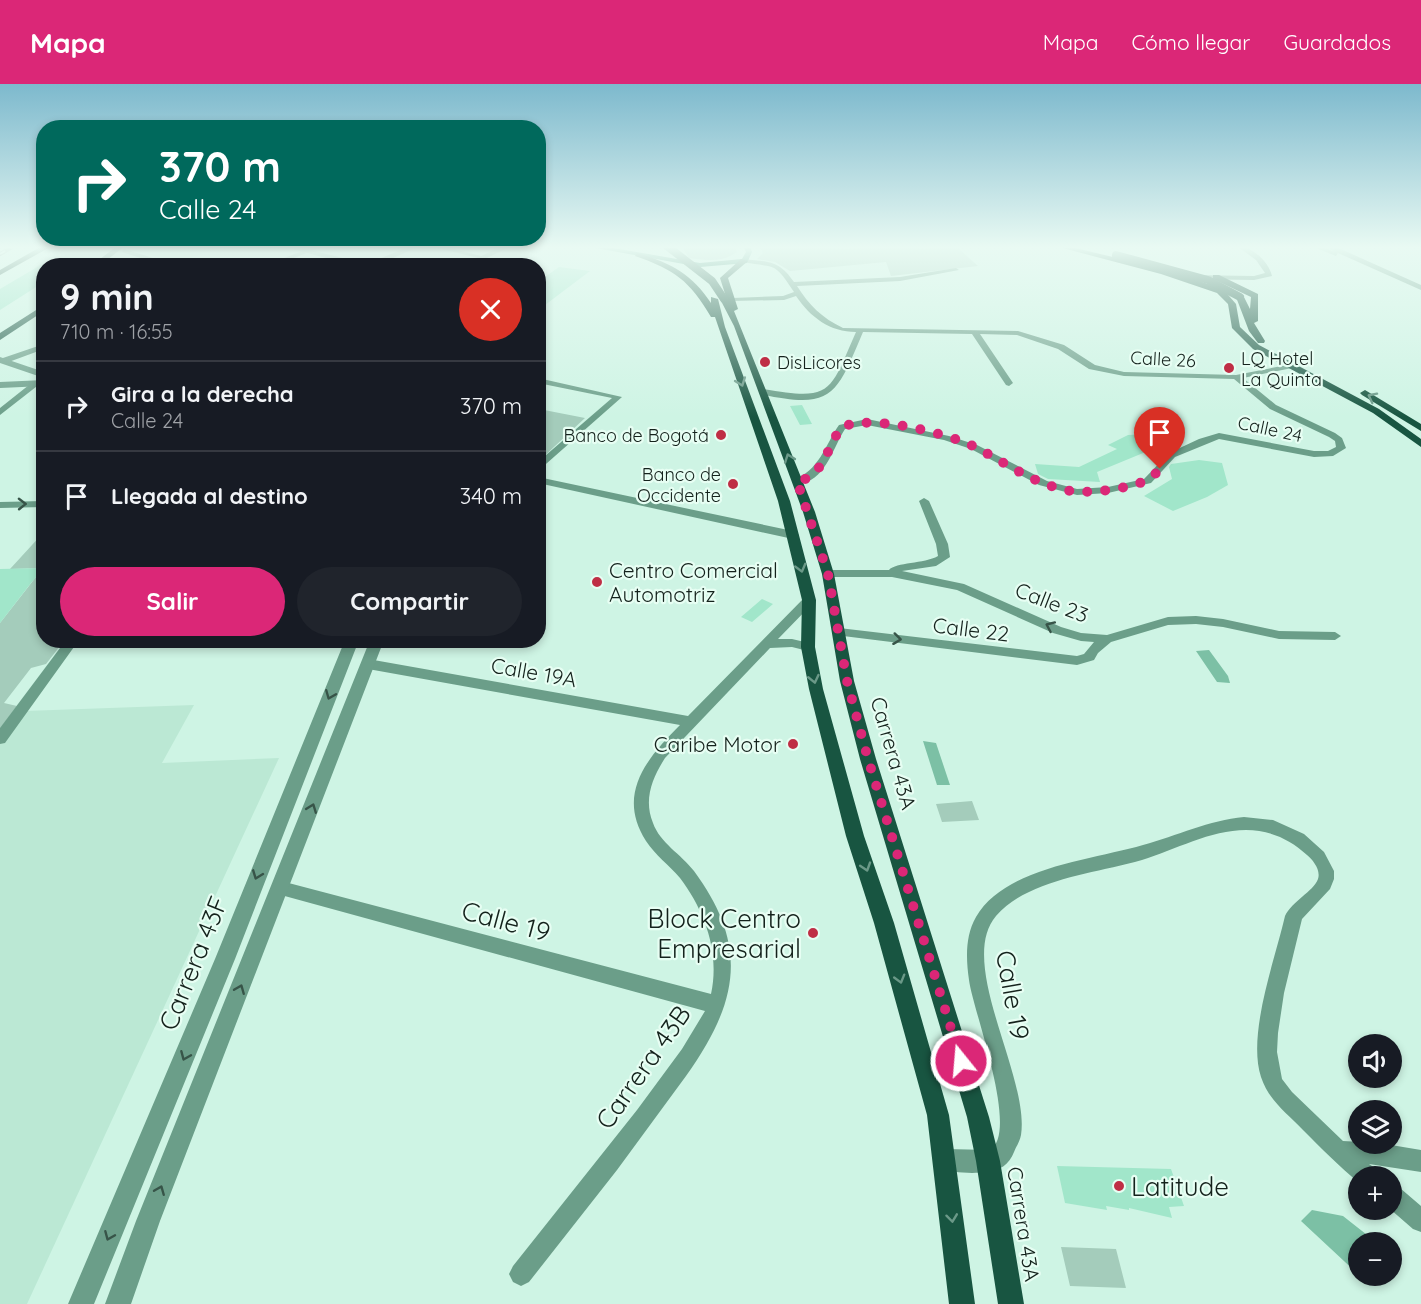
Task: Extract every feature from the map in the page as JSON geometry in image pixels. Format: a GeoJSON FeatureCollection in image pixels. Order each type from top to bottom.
{"type":"FeatureCollection","features":[{"type":"Feature","properties":{"kind":"main road"},"geometry":{"type":"LineString","coordinates":[[706,303],[721,327]]}},
{"type":"Feature","properties":{"kind":"main road"},"geometry":{"type":"LineString","coordinates":[[715,303],[721,327],[784,501],[809,600],[808,647],[816,689],[855,836],[897,966],[938,1115],[962,1304]]}},
{"type":"Feature","properties":{"kind":"main road","name":"Carrera 43A"},"geometry":{"type":"LineString","coordinates":[[729,303],[797,481],[828,574],[847,681],[868,759],[978,1117],[988,1161],[1011,1304]]}},
{"type":"Feature","properties":{"kind":"main road"},"geometry":{"type":"LineString","coordinates":[[1231,303],[1236,328],[1256,347],[1376,411],[1421,444]]}},
{"type":"Feature","properties":{"kind":"main road"},"geometry":{"type":"LineString","coordinates":[[1244,303],[1250,328],[1270,347],[1368,394],[1421,428]]}},
{"type":"Feature","properties":{"kind":"main road"},"geometry":{"type":"LineString","coordinates":[[1254,303],[1255,330],[1270,347]]}},
{"type":"Feature","properties":{"kind":"main road"},"geometry":{"type":"LineString","coordinates":[[0,330],[36,305]]}},
{"type":"Feature","properties":{"kind":"main road"},"geometry":{"type":"LineString","coordinates":[[0,337],[36,312]]}},
{"type":"Feature","properties":{"kind":"street"},"geometry":{"type":"LineString","coordinates":[[762,392],[794,396],[821,396],[834,389],[858,336],[825,321],[805,303]]}},
{"type":"Feature","properties":{"kind":"street","name":"Calle 26"},"geometry":{"type":"LineString","coordinates":[[858,336],[974,331],[1018,333],[1061,347],[1085,363],[1106,371],[1162,377],[1236,377],[1289,366]]}},
{"type":"Feature","properties":{"kind":"street"},"geometry":{"type":"LineString","coordinates":[[974,331],[1009,383]]}},
{"type":"Feature","properties":{"kind":"street"},"geometry":{"type":"LineString","coordinates":[[1,360],[36,349]]}},
{"type":"Feature","properties":{"kind":"street"},"geometry":{"type":"LineString","coordinates":[[1,360],[36,377]]}},
{"type":"Feature","properties":{"kind":"street","name":"Calle 24"},"geometry":{"type":"LineString","coordinates":[[797,481],[811,477],[824,463],[832,440],[842,427],[867,422],[905,428],[958,441],[1043,483],[1077,492],[1108,490],[1147,481],[1172,455],[1219,436],[1314,454],[1330,454],[1341,448],[1339,440],[1332,435],[1273,407],[1236,377]]}},
{"type":"Feature","properties":{"kind":"street"},"geometry":{"type":"LineString","coordinates":[[4,384],[36,380]]}},
{"type":"Feature","properties":{"kind":"street"},"geometry":{"type":"LineString","coordinates":[[0,411],[36,382]]}},
{"type":"Feature","properties":{"kind":"street"},"geometry":{"type":"LineString","coordinates":[[546,382],[618,397],[546,461]]}},
{"type":"Feature","properties":{"kind":"street"},"geometry":{"type":"LineString","coordinates":[[546,482],[792,535]]}},
{"type":"Feature","properties":{"kind":"street"},"geometry":{"type":"LineString","coordinates":[[917,571],[944,557],[942,544],[924,501]]}},
{"type":"Feature","properties":{"kind":"street"},"geometry":{"type":"LineString","coordinates":[[0,505],[36,504]]}},
{"type":"Feature","properties":{"kind":"street","name":"Calle 23"},"geometry":{"type":"LineString","coordinates":[[828,574],[917,571],[960,587],[1057,630],[1080,637],[1107,639],[1168,621],[1196,620],[1224,623],[1279,635],[1335,636]]}},
{"type":"Feature","properties":{"kind":"street","name":"Carrera 43B"},"geometry":{"type":"LineString","coordinates":[[521,1274],[640,1123],[704,1033],[722,985],[722,950],[702,897],[685,872],[659,847],[647,828],[640,808],[641,790],[647,772],[660,754],[809,600]]}},
{"type":"Feature","properties":{"kind":"street","name":"Calle 22"},"geometry":{"type":"LineString","coordinates":[[838,632],[1077,662],[1089,657],[1093,650],[1107,639]]}},
{"type":"Feature","properties":{"kind":"street"},"geometry":{"type":"LineString","coordinates":[[1080,637],[1093,650]]}},
{"type":"Feature","properties":{"kind":"street"},"geometry":{"type":"LineString","coordinates":[[766,644],[792,643],[808,647]]}},
{"type":"Feature","properties":{"kind":"street"},"geometry":{"type":"LineString","coordinates":[[0,739],[67,648]]}},
{"type":"Feature","properties":{"kind":"street","name":"Carrera 43F"},"geometry":{"type":"LineString","coordinates":[[81,1304],[225,959],[349,648]]}},
{"type":"Feature","properties":{"kind":"street"},"geometry":{"type":"LineString","coordinates":[[118,1304],[148,1221],[374,648]]}},
{"type":"Feature","properties":{"kind":"street","name":"Calle 19A"},"geometry":{"type":"LineString","coordinates":[[368,664],[692,722]]}},
{"type":"Feature","properties":{"kind":"street","name":"Calle 19"},"geometry":{"type":"LineString","coordinates":[[988,1161],[1002,1155],[1011,1138],[1012,1113],[978,974],[976,941],[980,927],[993,908],[1015,890],[1024,886],[1242,823],[1277,827],[1316,852],[1327,876],[1323,886],[1305,902],[1294,916],[1268,1034],[1269,1071],[1281,1098],[1309,1121],[1336,1151]]}},
{"type":"Feature","properties":{"kind":"street","name":"Calle 19"},"geometry":{"type":"LineString","coordinates":[[281,888],[716,1005]]}},
{"type":"Feature","properties":{"kind":"street"},"geometry":{"type":"LineString","coordinates":[[1336,1151],[1379,1154],[1421,1161]]}},
{"type":"Feature","properties":{"kind":"street"},"geometry":{"type":"LineString","coordinates":[[1336,1151],[1355,1166]]}},
{"type":"Feature","properties":{"kind":"street"},"geometry":{"type":"LineString","coordinates":[[945,1160],[988,1161]]}},
{"type":"Feature","properties":{"kind":"street"},"geometry":{"type":"LineString","coordinates":[[1402,1205],[1421,1221]]}},
{"type":"Feature","properties":{"kind":"shaded area"},"geometry":{"type":"Polygon","coordinates":[[[546,411],[585,418],[546,454],[546,411]]]}},
{"type":"Feature","properties":{"kind":"shaded area"},"geometry":{"type":"Polygon","coordinates":[[[36,541],[36,568],[10,569],[36,541]]]}},
{"type":"Feature","properties":{"kind":"shaded area"},"geometry":{"type":"Polygon","coordinates":[[[36,577],[36,648],[59,648],[46,664],[31,668],[4,703],[17,706],[0,729],[0,623],[36,577]]]}},
{"type":"Feature","properties":{"kind":"shaded area"},"geometry":{"type":"Polygon","coordinates":[[[1209,650],[1228,676],[1230,683],[1217,682],[1196,651],[1209,650]]]}},
{"type":"Feature","properties":{"kind":"shaded area"},"geometry":{"type":"Polygon","coordinates":[[[194,705],[162,763],[279,758],[27,1304],[0,1304],[0,744],[25,711],[194,705]]]}},
{"type":"Feature","properties":{"kind":"shaded area"},"geometry":{"type":"Polygon","coordinates":[[[923,741],[936,743],[950,785],[937,785],[923,741]]]}},
{"type":"Feature","properties":{"kind":"shaded area"},"geometry":{"type":"Polygon","coordinates":[[[972,801],[979,820],[942,822],[936,804],[972,801]]]}},
{"type":"Feature","properties":{"kind":"shaded area"},"geometry":{"type":"Polygon","coordinates":[[[1312,1210],[1343,1216],[1363,1232],[1348,1232],[1348,1265],[1301,1221],[1312,1210]]]}},
{"type":"Feature","properties":{"kind":"shaded area"},"geometry":{"type":"Polygon","coordinates":[[[1061,1247],[1116,1249],[1126,1288],[1070,1286],[1061,1247]]]}},
{"type":"Feature","properties":{"kind":"building"},"geometry":{"type":"Polygon","coordinates":[[[0,303],[11,303],[0,310],[0,303]]]}},
{"type":"Feature","properties":{"kind":"building"},"geometry":{"type":"Polygon","coordinates":[[[802,405],[812,424],[800,425],[790,406],[802,405]]]}},
{"type":"Feature","properties":{"kind":"building"},"geometry":{"type":"Polygon","coordinates":[[[1147,434],[1165,444],[1097,472],[1100,482],[1048,479],[1038,474],[1035,464],[1079,467],[1117,449],[1108,445],[1128,435],[1147,434]]]}},
{"type":"Feature","properties":{"kind":"building"},"geometry":{"type":"Polygon","coordinates":[[[1199,460],[1222,463],[1228,485],[1207,497],[1173,511],[1144,496],[1172,479],[1169,467],[1171,464],[1199,460]]]}},
{"type":"Feature","properties":{"kind":"building"},"geometry":{"type":"Polygon","coordinates":[[[36,568],[36,577],[0,623],[0,569],[36,568]]]}},
{"type":"Feature","properties":{"kind":"building"},"geometry":{"type":"Polygon","coordinates":[[[762,599],[773,604],[752,622],[741,617],[762,599]]]}},
{"type":"Feature","properties":{"kind":"building","name":"Latitude"},"geometry":{"type":"Polygon","coordinates":[[[1057,1166],[1171,1169],[1184,1206],[1169,1207],[1172,1218],[1129,1208],[1129,1210],[1106,1206],[1107,1210],[1065,1203],[1057,1166]]]}},
{"type":"Feature","properties":{"kind":"place","name":"DisLicores"},"geometry":{"type":"Point","coordinates":[765,362]}},
{"type":"Feature","properties":{"kind":"place","name":"LQ Hotel La Quinta"},"geometry":{"type":"Point","coordinates":[1229,368]}},
{"type":"Feature","properties":{"kind":"place","name":"Banco de Bogotá"},"geometry":{"type":"Point","coordinates":[721,435]}},
{"type":"Feature","properties":{"kind":"place","name":"Banco de Occidente"},"geometry":{"type":"Point","coordinates":[733,484]}},
{"type":"Feature","properties":{"kind":"place","name":"Centro Comercial Automotriz"},"geometry":{"type":"Point","coordinates":[597,582]}},
{"type":"Feature","properties":{"kind":"place","name":"Caribe Motor"},"geometry":{"type":"Point","coordinates":[793,744]}},
{"type":"Feature","properties":{"kind":"place","name":"Block Centro Empresarial"},"geometry":{"type":"Point","coordinates":[813,933]}},
{"type":"Feature","properties":{"kind":"place","name":"Latitude"},"geometry":{"type":"Point","coordinates":[1119,1186]}},
{"type":"Feature","properties":{"kind":"route"},"geometry":{"type":"LineString","coordinates":[[961,1061],[868,759],[847,681],[828,574],[797,481],[811,477],[824,463],[832,440],[842,427],[867,422],[905,428],[958,441],[1043,483],[1077,492],[1136,485],[1147,481],[1160,469]]}}]}
